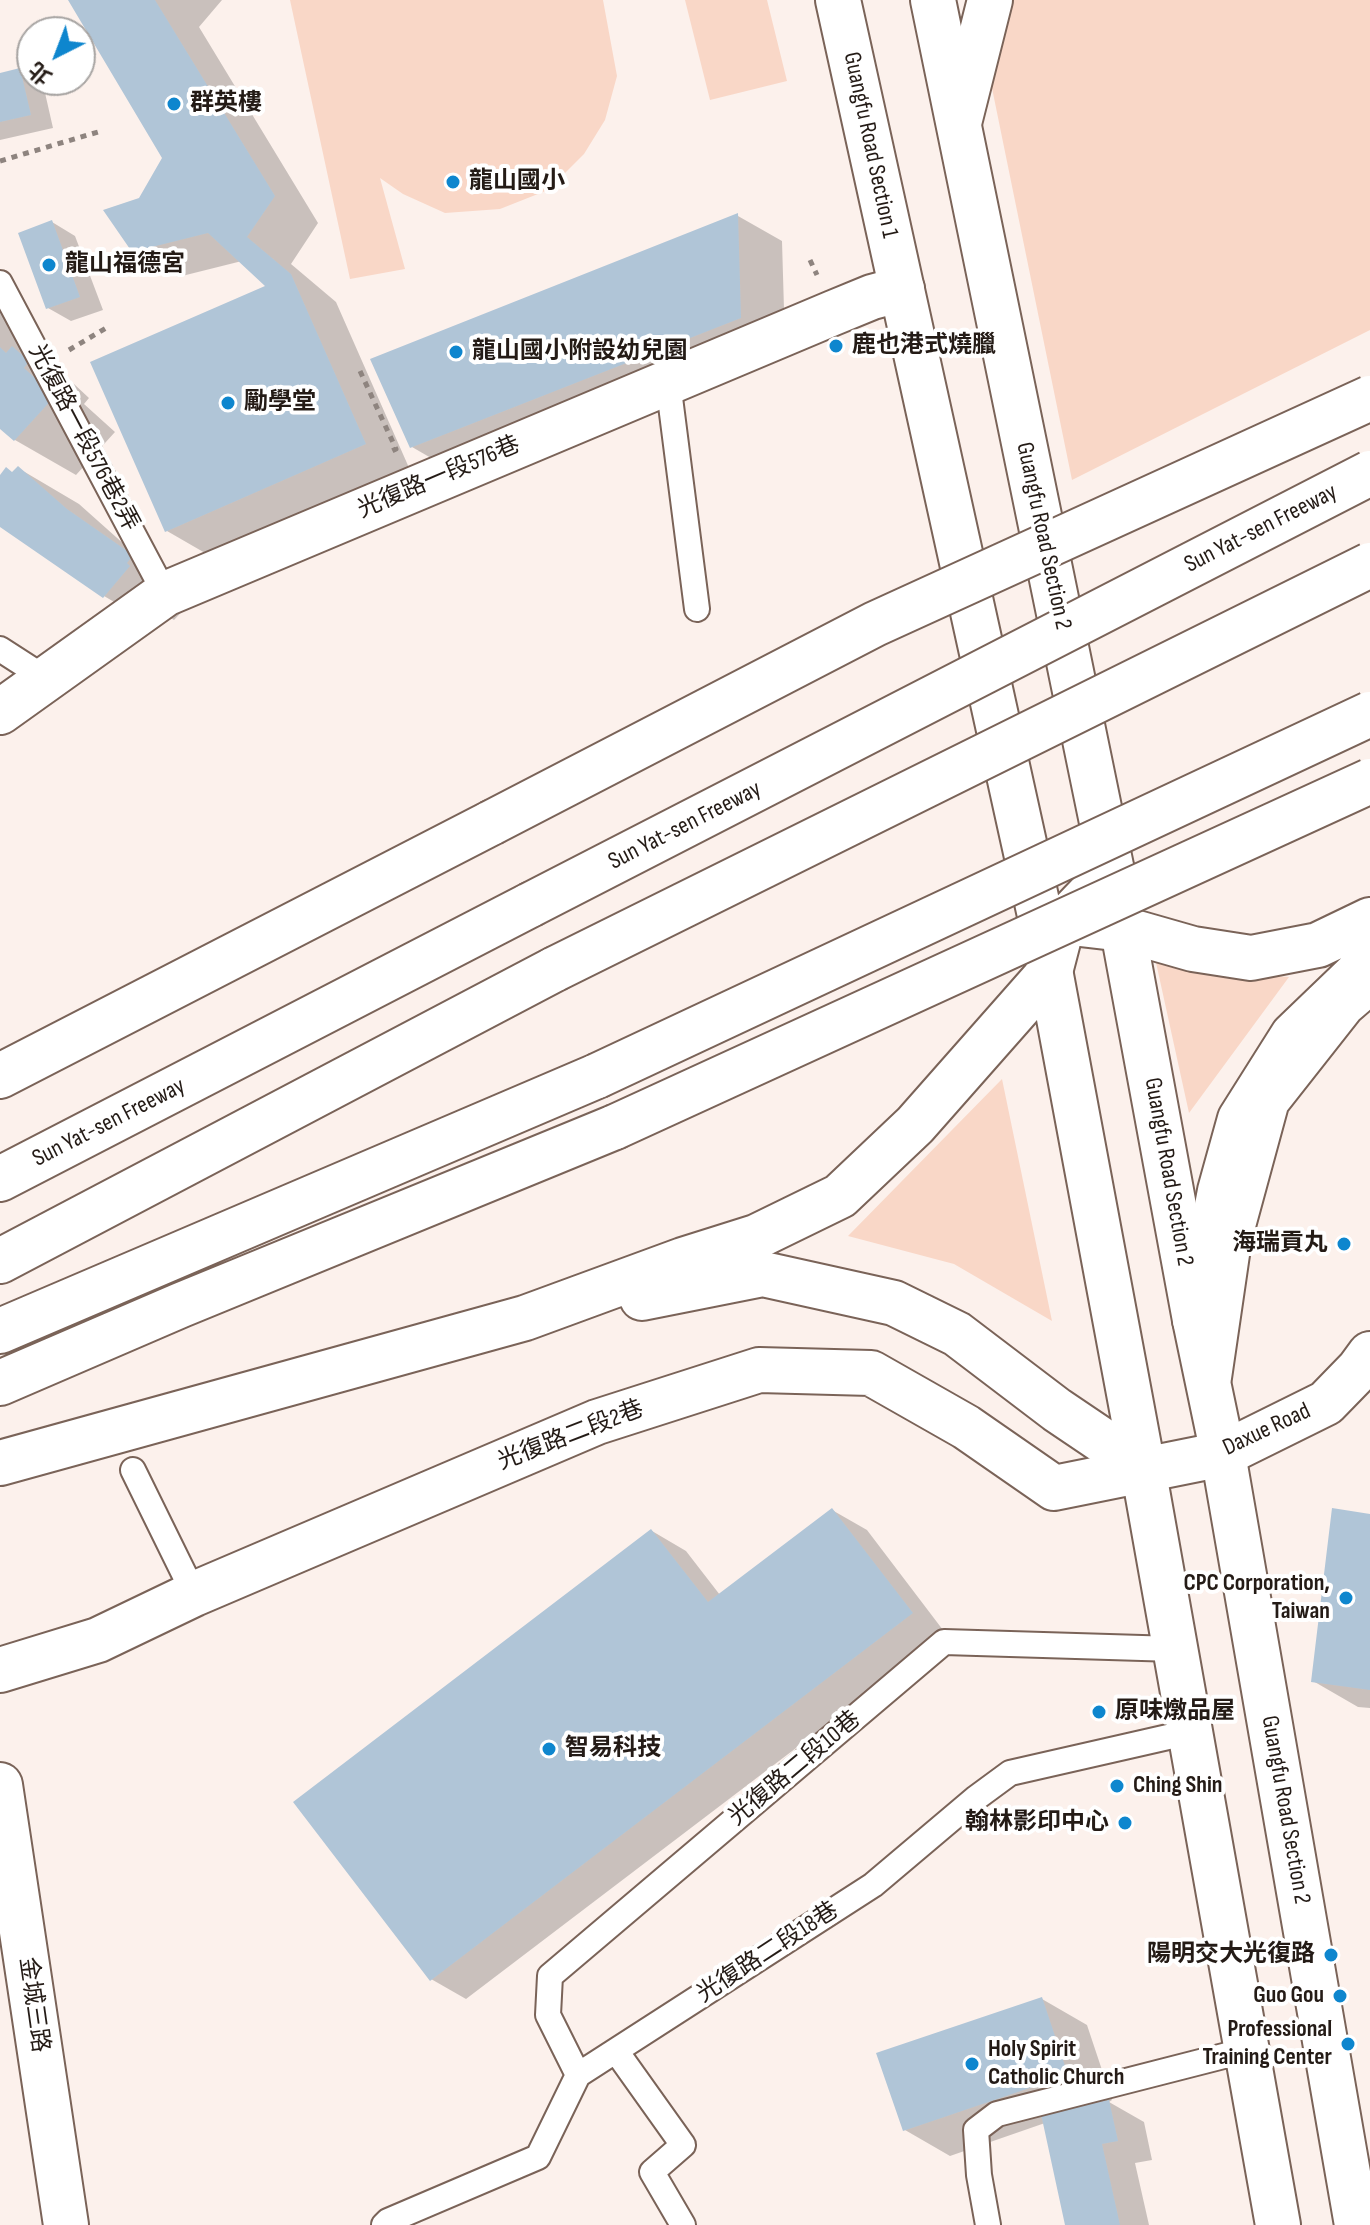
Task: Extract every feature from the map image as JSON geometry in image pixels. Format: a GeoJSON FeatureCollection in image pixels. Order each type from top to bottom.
{"type":"FeatureCollection","features":[{"type":"Feature","properties":{"kind":"main road","name":"Guangfu Road Section 1"},"geometry":{"type":"LineString","coordinates":[[838,0],[902,289]]}},
{"type":"Feature","properties":{"kind":"main road"},"geometry":{"type":"LineString","coordinates":[[933,0],[959,123]]}},
{"type":"Feature","properties":{"kind":"main road"},"geometry":{"type":"LineString","coordinates":[[959,123],[990,0]]}},
{"type":"Feature","properties":{"kind":"main road","name":"Guangfu Road Section 2"},"geometry":{"type":"LineString","coordinates":[[959,123],[1112,871],[1195,1320],[1223,1454],[1357,2225]]}},
{"type":"Feature","properties":{"kind":"main road","name":"光復路一段576巷"},"geometry":{"type":"LineString","coordinates":[[0,712],[165,594],[872,297],[902,289]]}},
{"type":"Feature","properties":{"kind":"main road"},"geometry":{"type":"LineString","coordinates":[[902,289],[1051,916],[1050,972],[1143,1468],[1278,2225]]}},
{"type":"Feature","properties":{"kind":"main road"},"geometry":{"type":"LineString","coordinates":[[0,1076],[875,624],[1370,398]]}},
{"type":"Feature","properties":{"kind":"main road","name":"Sun Yat-sen Freeway"},"geometry":{"type":"LineString","coordinates":[[0,1179],[1370,473]]}},
{"type":"Feature","properties":{"kind":"main road"},"geometry":{"type":"LineString","coordinates":[[0,1261],[555,969],[1370,565]]}},
{"type":"Feature","properties":{"kind":"main road"},"geometry":{"type":"LineString","coordinates":[[0,1331],[597,1076],[1370,714]]}},
{"type":"Feature","properties":{"kind":"main road"},"geometry":{"type":"LineString","coordinates":[[0,1383],[615,1127],[1370,781]]}},
{"type":"Feature","properties":{"kind":"main road"},"geometry":{"type":"LineString","coordinates":[[1051,916],[1112,871]]}},
{"type":"Feature","properties":{"kind":"main road"},"geometry":{"type":"LineString","coordinates":[[1051,916],[1123,929],[1193,949],[1251,958],[1318,945],[1370,920]]}},
{"type":"Feature","properties":{"kind":"main road"},"geometry":{"type":"LineString","coordinates":[[1195,1320],[1220,1191],[1240,1119],[1293,1035],[1370,961]]}},
{"type":"Feature","properties":{"kind":"main road"},"geometry":{"type":"LineString","coordinates":[[0,1463],[525,1318],[683,1260],[756,1237],[840,1196],[915,1125],[1050,972]]}},
{"type":"Feature","properties":{"kind":"main road"},"geometry":{"type":"LineString","coordinates":[[525,1318],[763,1274],[894,1303],[957,1334],[1057,1410],[1143,1468]]}},
{"type":"Feature","properties":{"kind":"main road","name":"Daxue Road"},"geometry":{"type":"LineString","coordinates":[[1143,1468],[1223,1454],[1326,1403],[1370,1354]]}},
{"type":"Feature","properties":{"kind":"main road","name":"光復路二段2巷"},"geometry":{"type":"LineString","coordinates":[[0,1670],[98,1640],[194,1594],[597,1422],[759,1370],[871,1373],[966,1427],[1054,1488],[1143,1468]]}},
{"type":"Feature","properties":{"kind":"main road","name":"金城三路"},"geometry":{"type":"LineString","coordinates":[[0,1785],[66,2225]]}},
{"type":"Feature","properties":{"kind":"lane","name":"光復路一段576巷2弄"},"geometry":{"type":"LineString","coordinates":[[0,283],[165,594]]}},
{"type":"Feature","properties":{"kind":"lane"},"geometry":{"type":"LineString","coordinates":[[668,382],[697,609]]}},
{"type":"Feature","properties":{"kind":"lane"},"geometry":{"type":"LineString","coordinates":[[0,649],[45,678]]}},
{"type":"Feature","properties":{"kind":"lane"},"geometry":{"type":"LineString","coordinates":[[1214,1410],[1239,1241],[1276,1105],[1350,1011],[1370,994]]}},
{"type":"Feature","properties":{"kind":"lane"},"geometry":{"type":"LineString","coordinates":[[133,1470],[194,1594]]}},
{"type":"Feature","properties":{"kind":"lane","name":"光復路二段10巷"},"geometry":{"type":"LineString","coordinates":[[578,2075],[548,2015],[550,1976],[944,1642],[1175,1649]]}},
{"type":"Feature","properties":{"kind":"lane","name":"光復路二段18巷"},"geometry":{"type":"LineString","coordinates":[[578,2075],[873,1885],[1010,1773],[1190,1732]]}},
{"type":"Feature","properties":{"kind":"lane"},"geometry":{"type":"LineString","coordinates":[[988,2225],[979,2175],[976,2130],[997,2114],[1247,2050]]}},
{"type":"Feature","properties":{"kind":"lane"},"geometry":{"type":"LineString","coordinates":[[616,2051],[683,2145],[652,2172],[683,2225]]}},
{"type":"Feature","properties":{"kind":"lane"},"geometry":{"type":"LineString","coordinates":[[384,2225],[538,2157],[578,2075]]}},
{"type":"Feature","properties":{"kind":"path"},"geometry":{"type":"LineString","coordinates":[[0,161],[98,132]]}},
{"type":"Feature","properties":{"kind":"path"},"geometry":{"type":"LineString","coordinates":[[45,366],[106,328]]}},
{"type":"Feature","properties":{"kind":"path"},"geometry":{"type":"LineString","coordinates":[[360,371],[396,449],[382,455]]}},
{"type":"Feature","properties":{"kind":"shaded area"},"geometry":{"type":"Polygon","coordinates":[[[290,0],[603,0],[617,76],[605,120],[584,154],[548,190],[500,209],[445,213],[403,194],[380,178],[405,269],[350,279],[290,0]]]}},
{"type":"Feature","properties":{"kind":"shaded area"},"geometry":{"type":"Polygon","coordinates":[[[685,0],[767,0],[787,81],[710,100],[685,0]]]}},
{"type":"Feature","properties":{"kind":"shaded area"},"geometry":{"type":"Polygon","coordinates":[[[974,0],[1370,0],[1370,330],[1072,480],[974,0]]]}},
{"type":"Feature","properties":{"kind":"shaded area"},"geometry":{"type":"Polygon","coordinates":[[[1155,958],[1235,973],[1289,977],[1189,1113],[1155,958]]]}},
{"type":"Feature","properties":{"kind":"shaded area"},"geometry":{"type":"Polygon","coordinates":[[[1002,1079],[1052,1321],[954,1264],[848,1236],[1002,1079]]]}},
{"type":"Feature","properties":{"kind":"building","name":"勵學堂"},"geometry":{"type":"Polygon","coordinates":[[[68,0],[155,0],[275,196],[247,237],[291,274],[366,444],[165,532],[90,362],[265,286],[208,233],[132,252],[103,210],[139,198],[162,158],[96,47],[96,16],[78,16],[68,0]]]}},
{"type":"Feature","properties":{"kind":"building"},"geometry":{"type":"Polygon","coordinates":[[[16,69],[16,96],[27,96],[31,115],[0,122],[0,73],[16,69]]]}},
{"type":"Feature","properties":{"kind":"building"},"geometry":{"type":"Polygon","coordinates":[[[738,213],[741,318],[410,448],[370,359],[738,213]]]}},
{"type":"Feature","properties":{"kind":"building","name":"龍山福德宮"},"geometry":{"type":"Polygon","coordinates":[[[52,220],[80,297],[46,309],[18,233],[52,220]]]}},
{"type":"Feature","properties":{"kind":"building"},"geometry":{"type":"Polygon","coordinates":[[[12,346],[29,361],[24,368],[55,396],[14,441],[0,429],[0,347],[6,353],[12,346]]]}},
{"type":"Feature","properties":{"kind":"building"},"geometry":{"type":"Polygon","coordinates":[[[18,466],[67,509],[133,555],[127,563],[130,566],[103,598],[0,527],[0,475],[6,467],[12,472],[18,466]]]}},
{"type":"Feature","properties":{"kind":"building","name":"智易科技"},"geometry":{"type":"Polygon","coordinates":[[[832,1508],[913,1613],[430,1981],[293,1802],[651,1529],[708,1602],[832,1508]]]}},
{"type":"Feature","properties":{"kind":"building","name":"CPC Corporation, Taiwan"},"geometry":{"type":"Polygon","coordinates":[[[1332,1508],[1370,1514],[1370,1690],[1311,1682],[1332,1508]]]}},
{"type":"Feature","properties":{"kind":"building","name":"Holy Spirit Catholic Church"},"geometry":{"type":"Polygon","coordinates":[[[1042,1997],[1068,2075],[903,2131],[876,2053],[1042,1997]]]}},
{"type":"Feature","properties":{"kind":"building"},"geometry":{"type":"Polygon","coordinates":[[[1109,2100],[1118,2141],[1102,2144],[1120,2225],[1065,2225],[1041,2114],[1109,2100]]]}},
{"type":"Feature","properties":{"kind":"place","name":"群英樓"},"geometry":{"type":"Point","coordinates":[174,104]}},
{"type":"Feature","properties":{"kind":"place","name":"龍山國小"},"geometry":{"type":"Point","coordinates":[453,182]}},
{"type":"Feature","properties":{"kind":"place","name":"龍山福德宮"},"geometry":{"type":"Point","coordinates":[49,265]}},
{"type":"Feature","properties":{"kind":"place","name":"鹿也港式燒臘"},"geometry":{"type":"Point","coordinates":[836,346]}},
{"type":"Feature","properties":{"kind":"place","name":"龍山國小附設幼兒園"},"geometry":{"type":"Point","coordinates":[456,352]}},
{"type":"Feature","properties":{"kind":"place","name":"勵學堂"},"geometry":{"type":"Point","coordinates":[228,403]}},
{"type":"Feature","properties":{"kind":"place","name":"海瑞貢丸"},"geometry":{"type":"Point","coordinates":[1344,1244]}},
{"type":"Feature","properties":{"kind":"place","name":"CPC Corporation, Taiwan"},"geometry":{"type":"Point","coordinates":[1346,1598]}},
{"type":"Feature","properties":{"kind":"place","name":"原味燉品屋"},"geometry":{"type":"Point","coordinates":[1099,1712]}},
{"type":"Feature","properties":{"kind":"place","name":"智易科技"},"geometry":{"type":"Point","coordinates":[549,1749]}},
{"type":"Feature","properties":{"kind":"place","name":"Ching Shin"},"geometry":{"type":"Point","coordinates":[1117,1786]}},
{"type":"Feature","properties":{"kind":"place","name":"翰林影印中心"},"geometry":{"type":"Point","coordinates":[1125,1823]}},
{"type":"Feature","properties":{"kind":"place","name":"陽明交大光復路"},"geometry":{"type":"Point","coordinates":[1331,1955]}},
{"type":"Feature","properties":{"kind":"place","name":"Guo Gou"},"geometry":{"type":"Point","coordinates":[1340,1996]}},
{"type":"Feature","properties":{"kind":"place","name":"Professional Training Center"},"geometry":{"type":"Point","coordinates":[1348,2044]}},
{"type":"Feature","properties":{"kind":"place","name":"Holy Spirit Catholic Church"},"geometry":{"type":"Point","coordinates":[972,2064]}}]}
